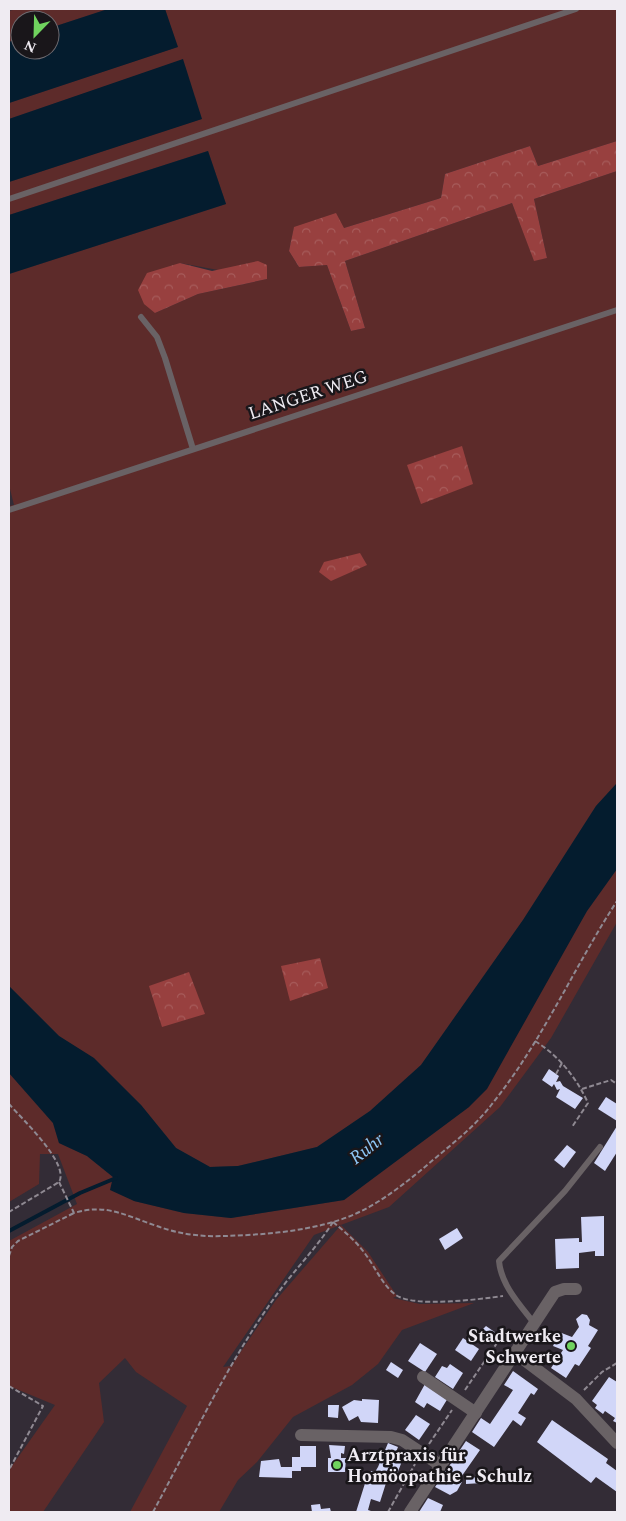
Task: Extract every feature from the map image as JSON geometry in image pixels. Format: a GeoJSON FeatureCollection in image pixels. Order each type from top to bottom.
{"type":"FeatureCollection","features":[{"type":"Feature","properties":{"kind":"street"},"geometry":{"type":"LineString","coordinates":[[410,1512],[476,1413],[519,1355],[526,1335],[555,1292],[564,1289],[576,1289]]}},
{"type":"Feature","properties":{"kind":"street"},"geometry":{"type":"LineString","coordinates":[[519,1355],[576,1399],[617,1443]]}},
{"type":"Feature","properties":{"kind":"street"},"geometry":{"type":"LineString","coordinates":[[423,1377],[476,1413]]}},
{"type":"Feature","properties":{"kind":"street"},"geometry":{"type":"LineString","coordinates":[[301,1435],[402,1440],[440,1465]]}},
{"type":"Feature","properties":{"kind":"lane"},"geometry":{"type":"LineString","coordinates":[[9,199],[576,9]]}},
{"type":"Feature","properties":{"kind":"lane","name":"LANGER WEG"},"geometry":{"type":"LineString","coordinates":[[9,510],[617,310]]}},
{"type":"Feature","properties":{"kind":"lane"},"geometry":{"type":"LineString","coordinates":[[141,317],[160,344],[193,449]]}},
{"type":"Feature","properties":{"kind":"lane"},"geometry":{"type":"LineString","coordinates":[[534,1323],[512,1294],[500,1271],[499,1261],[565,1191],[600,1146]]}},
{"type":"Feature","properties":{"kind":"path"},"geometry":{"type":"LineString","coordinates":[[9,1256],[12,1246],[18,1241],[74,1213],[89,1209],[105,1208],[172,1231],[205,1236],[263,1233],[333,1222],[388,1196],[468,1129],[493,1103],[535,1040],[617,901]]}},
{"type":"Feature","properties":{"kind":"path"},"geometry":{"type":"LineString","coordinates":[[535,1040],[552,1052],[582,1089],[588,1103],[572,1126]]}},
{"type":"Feature","properties":{"kind":"path"},"geometry":{"type":"LineString","coordinates":[[556,1074],[562,1063]]}},
{"type":"Feature","properties":{"kind":"path"},"geometry":{"type":"LineString","coordinates":[[582,1089],[610,1080],[617,1084]]}},
{"type":"Feature","properties":{"kind":"path"},"geometry":{"type":"LineString","coordinates":[[9,1104],[58,1162],[62,1176],[59,1182],[9,1212]]}},
{"type":"Feature","properties":{"kind":"path"},"geometry":{"type":"LineString","coordinates":[[59,1182],[74,1213]]}},
{"type":"Feature","properties":{"kind":"path"},"geometry":{"type":"LineString","coordinates":[[333,1222],[366,1254],[379,1275],[396,1296],[422,1301],[466,1302],[512,1294]]}},
{"type":"Feature","properties":{"kind":"path"},"geometry":{"type":"LineString","coordinates":[[153,1512],[231,1366],[275,1296],[317,1247],[333,1222]]}},
{"type":"Feature","properties":{"kind":"path"},"geometry":{"type":"LineString","coordinates":[[388,1512],[400,1488],[500,1340],[514,1332],[526,1335]]}},
{"type":"Feature","properties":{"kind":"path"},"geometry":{"type":"LineString","coordinates":[[576,1399],[602,1372],[617,1363]]}},
{"type":"Feature","properties":{"kind":"path"},"geometry":{"type":"LineString","coordinates":[[9,1386],[43,1406],[9,1470]]}},
{"type":"Feature","properties":{"kind":"shaded area"},"geometry":{"type":"Polygon","coordinates":[[[108,9],[60,25],[60,10],[12,10],[108,9]]]}},
{"type":"Feature","properties":{"kind":"shaded area"},"geometry":{"type":"Polygon","coordinates":[[[165,9],[617,9],[617,141],[538,166],[530,146],[445,174],[441,198],[344,228],[294,228],[289,251],[299,267],[327,265],[351,331],[365,328],[345,261],[512,203],[534,260],[547,258],[534,199],[617,171],[617,783],[596,806],[523,920],[421,1065],[370,1111],[317,1147],[238,1166],[210,1167],[176,1148],[141,1105],[94,1059],[59,1036],[9,986],[9,506],[14,505],[9,485],[9,274],[226,204],[208,151],[9,215],[9,182],[201,119],[182,60],[9,119],[9,103],[177,47],[165,9]],[[180,263],[155,313],[198,294],[267,279],[180,263]]]}},
{"type":"Feature","properties":{"kind":"shaded area"},"geometry":{"type":"Polygon","coordinates":[[[9,11],[10,11],[9,42],[9,11]]]}},
{"type":"Feature","properties":{"kind":"shaded area"},"geometry":{"type":"Polygon","coordinates":[[[617,869],[617,922],[551,1038],[500,1107],[389,1207],[314,1235],[223,1367],[231,1366],[276,1300],[341,1225],[368,1252],[397,1296],[393,1298],[420,1304],[474,1303],[402,1330],[378,1364],[352,1385],[293,1417],[257,1462],[238,1480],[219,1512],[130,1512],[187,1406],[136,1372],[125,1358],[99,1383],[104,1422],[43,1512],[9,1512],[9,1470],[55,1405],[9,1386],[9,1241],[77,1204],[58,1154],[40,1154],[39,1184],[9,1202],[9,1073],[53,1123],[59,1143],[87,1156],[113,1177],[134,1201],[184,1213],[231,1218],[344,1200],[469,1107],[587,911],[617,869]]]}},
{"type":"Feature","properties":{"kind":"green space"},"geometry":{"type":"Polygon","coordinates":[[[617,141],[617,171],[534,199],[547,258],[534,261],[512,203],[345,261],[365,328],[351,331],[327,265],[299,267],[289,251],[294,227],[336,213],[344,228],[441,198],[445,174],[530,146],[538,166],[617,141]]]}},
{"type":"Feature","properties":{"kind":"green space"},"geometry":{"type":"Polygon","coordinates":[[[258,261],[267,265],[267,279],[198,294],[155,313],[144,304],[138,290],[147,273],[180,263],[212,271],[258,261]]]}},
{"type":"Feature","properties":{"kind":"green space"},"geometry":{"type":"Polygon","coordinates":[[[462,446],[473,484],[421,504],[407,465],[462,446]]]}},
{"type":"Feature","properties":{"kind":"green space"},"geometry":{"type":"Polygon","coordinates":[[[360,553],[367,565],[331,581],[319,572],[324,562],[360,553]]]}},
{"type":"Feature","properties":{"kind":"green space"},"geometry":{"type":"Polygon","coordinates":[[[320,958],[328,988],[290,1001],[281,966],[320,958]]]}},
{"type":"Feature","properties":{"kind":"green space"},"geometry":{"type":"Polygon","coordinates":[[[189,972],[205,1014],[162,1027],[149,986],[189,972]]]}},
{"type":"Feature","properties":{"kind":"water"},"geometry":{"type":"Polygon","coordinates":[[[108,9],[165,9],[178,47],[9,103],[9,42],[10,60],[60,60],[60,25],[108,9]]]}},
{"type":"Feature","properties":{"kind":"water"},"geometry":{"type":"Polygon","coordinates":[[[183,59],[202,119],[9,182],[9,119],[183,59]]]}},
{"type":"Feature","properties":{"kind":"water"},"geometry":{"type":"Polygon","coordinates":[[[208,151],[226,204],[9,274],[9,215],[208,151]]]}},
{"type":"Feature","properties":{"kind":"water","name":"Ruhr"},"geometry":{"type":"Polygon","coordinates":[[[617,783],[617,869],[587,911],[487,1089],[469,1107],[344,1200],[231,1218],[184,1213],[134,1201],[110,1190],[113,1177],[87,1156],[59,1143],[53,1123],[9,1073],[9,986],[59,1036],[94,1058],[141,1105],[176,1148],[210,1167],[238,1166],[317,1147],[370,1111],[421,1065],[523,920],[596,806],[617,783]]]}},
{"type":"Feature","properties":{"kind":"building"},"geometry":{"type":"Polygon","coordinates":[[[549,1069],[559,1076],[556,1082],[560,1081],[563,1086],[583,1098],[575,1109],[556,1097],[560,1089],[557,1090],[554,1084],[552,1087],[542,1080],[549,1069]]]}},
{"type":"Feature","properties":{"kind":"building"},"geometry":{"type":"Polygon","coordinates":[[[606,1097],[617,1104],[617,1121],[598,1109],[606,1097]]]}},
{"type":"Feature","properties":{"kind":"building"},"geometry":{"type":"Polygon","coordinates":[[[617,1126],[617,1152],[605,1171],[594,1163],[617,1126]]]}},
{"type":"Feature","properties":{"kind":"building"},"geometry":{"type":"Polygon","coordinates":[[[567,1145],[576,1152],[564,1168],[554,1160],[567,1145]]]}},
{"type":"Feature","properties":{"kind":"building"},"geometry":{"type":"Polygon","coordinates":[[[604,1216],[604,1256],[595,1256],[595,1251],[579,1253],[579,1268],[556,1269],[555,1239],[579,1238],[579,1242],[582,1242],[581,1217],[604,1216]]]}},
{"type":"Feature","properties":{"kind":"building"},"geometry":{"type":"Polygon","coordinates":[[[457,1228],[463,1238],[445,1250],[439,1239],[457,1228]]]}},
{"type":"Feature","properties":{"kind":"building","name":"Stadtwerke Schwerte"},"geometry":{"type":"Polygon","coordinates":[[[582,1314],[587,1315],[590,1320],[589,1325],[598,1330],[588,1346],[591,1348],[579,1366],[575,1364],[566,1378],[551,1368],[563,1350],[553,1346],[559,1332],[572,1337],[579,1327],[576,1319],[582,1314]]]}},
{"type":"Feature","properties":{"kind":"building"},"geometry":{"type":"Polygon","coordinates":[[[486,1326],[499,1335],[496,1339],[482,1330],[486,1326]]]}},
{"type":"Feature","properties":{"kind":"building"},"geometry":{"type":"Polygon","coordinates":[[[463,1338],[479,1349],[471,1361],[455,1350],[463,1338]]]}},
{"type":"Feature","properties":{"kind":"building"},"geometry":{"type":"Polygon","coordinates":[[[420,1343],[437,1354],[425,1372],[408,1361],[420,1343]]]}},
{"type":"Feature","properties":{"kind":"building"},"geometry":{"type":"Polygon","coordinates":[[[391,1362],[403,1370],[398,1378],[386,1370],[391,1362]]]}},
{"type":"Feature","properties":{"kind":"building"},"geometry":{"type":"Polygon","coordinates":[[[450,1364],[463,1373],[453,1389],[435,1377],[442,1366],[447,1368],[450,1364]]]}},
{"type":"Feature","properties":{"kind":"building"},"geometry":{"type":"Polygon","coordinates":[[[513,1371],[538,1389],[534,1395],[531,1393],[518,1413],[526,1418],[521,1426],[513,1420],[494,1447],[472,1432],[481,1418],[490,1424],[513,1390],[504,1385],[513,1371]]]}},
{"type":"Feature","properties":{"kind":"building"},"geometry":{"type":"Polygon","coordinates":[[[609,1377],[617,1382],[617,1423],[613,1421],[615,1418],[605,1411],[603,1414],[595,1408],[597,1405],[592,1401],[609,1377]]]}},
{"type":"Feature","properties":{"kind":"building"},"geometry":{"type":"Polygon","coordinates":[[[425,1384],[448,1398],[440,1411],[427,1403],[424,1408],[415,1402],[425,1384]]]}},
{"type":"Feature","properties":{"kind":"building"},"geometry":{"type":"Polygon","coordinates":[[[362,1399],[379,1400],[378,1423],[361,1422],[358,1416],[349,1421],[342,1407],[354,1400],[362,1401],[362,1399]]]}},
{"type":"Feature","properties":{"kind":"building"},"geometry":{"type":"Polygon","coordinates":[[[328,1405],[339,1405],[338,1418],[328,1417],[328,1405]]]}},
{"type":"Feature","properties":{"kind":"building"},"geometry":{"type":"Polygon","coordinates":[[[416,1415],[430,1424],[419,1440],[405,1430],[416,1415]]]}},
{"type":"Feature","properties":{"kind":"building"},"geometry":{"type":"Polygon","coordinates":[[[552,1420],[608,1459],[606,1463],[617,1471],[617,1492],[596,1477],[591,1483],[537,1442],[552,1420]]]}},
{"type":"Feature","properties":{"kind":"building"},"geometry":{"type":"Polygon","coordinates":[[[466,1441],[480,1450],[459,1480],[462,1482],[457,1491],[450,1495],[435,1487],[466,1441]]]}},
{"type":"Feature","properties":{"kind":"building"},"geometry":{"type":"Polygon","coordinates":[[[388,1443],[398,1447],[396,1452],[404,1456],[397,1474],[387,1470],[385,1481],[369,1476],[371,1471],[375,1472],[378,1467],[388,1443]]]}},
{"type":"Feature","properties":{"kind":"building","name":"Arztpraxis für Homöopathie - Schulz"},"geometry":{"type":"Polygon","coordinates":[[[329,1445],[345,1446],[344,1454],[341,1453],[341,1458],[346,1458],[345,1472],[328,1472],[328,1458],[331,1458],[329,1445]]]}},
{"type":"Feature","properties":{"kind":"building"},"geometry":{"type":"Polygon","coordinates":[[[300,1446],[316,1446],[316,1467],[301,1467],[301,1471],[292,1471],[292,1478],[259,1477],[261,1461],[279,1459],[281,1467],[292,1467],[292,1457],[300,1457],[300,1446]]]}},
{"type":"Feature","properties":{"kind":"building"},"geometry":{"type":"Polygon","coordinates":[[[367,1477],[386,1483],[380,1502],[371,1499],[368,1510],[374,1512],[356,1512],[367,1477]]]}},
{"type":"Feature","properties":{"kind":"building"},"geometry":{"type":"Polygon","coordinates":[[[482,1477],[482,1483],[466,1484],[466,1478],[482,1477]]]}},
{"type":"Feature","properties":{"kind":"building"},"geometry":{"type":"Polygon","coordinates":[[[428,1498],[443,1505],[440,1512],[419,1512],[428,1498]]]}},
{"type":"Feature","properties":{"kind":"building"},"geometry":{"type":"Polygon","coordinates":[[[320,1504],[321,1509],[330,1508],[331,1512],[312,1512],[311,1505],[320,1504]]]}},
{"type":"Feature","properties":{"kind":"waterway"},"geometry":{"type":"LineString","coordinates":[[9,1231],[80,1193],[116,1178]]}},
{"type":"Feature","properties":{"kind":"place","name":"Stadtwerke Schwerte"},"geometry":{"type":"Point","coordinates":[571,1346]}},
{"type":"Feature","properties":{"kind":"place","name":"Arztpraxis für Homöopathie - Schulz"},"geometry":{"type":"Point","coordinates":[337,1465]}}]}
